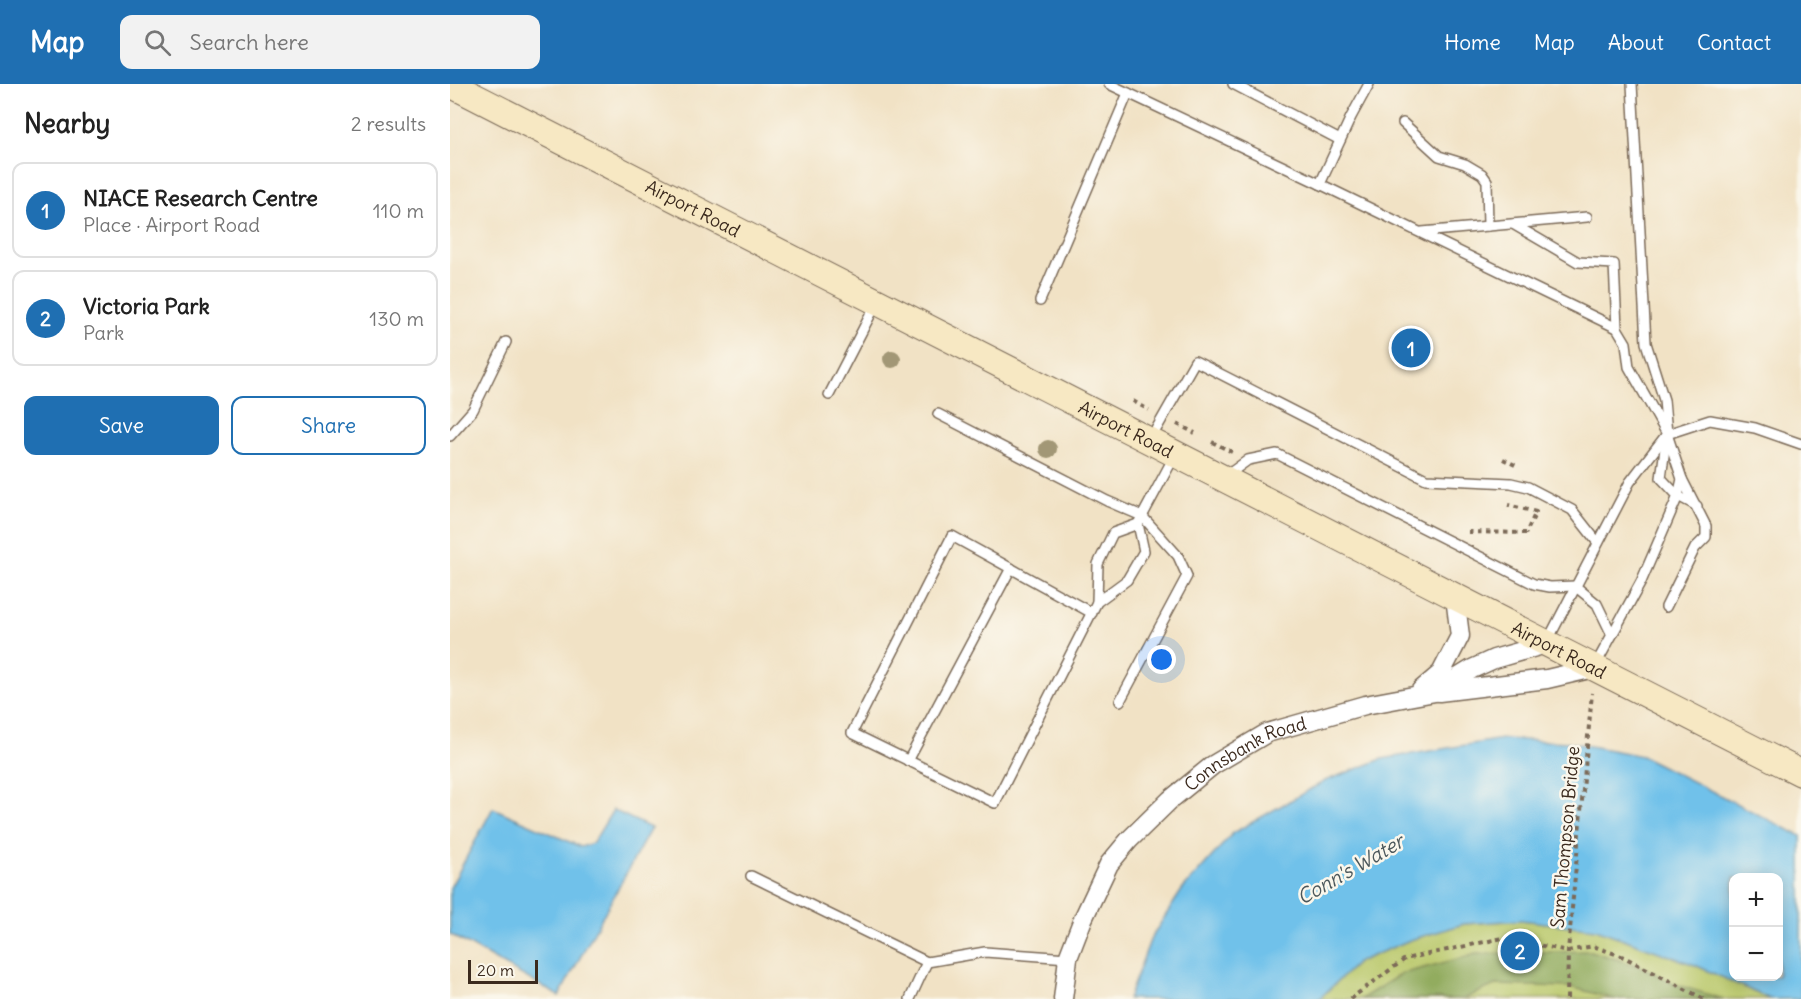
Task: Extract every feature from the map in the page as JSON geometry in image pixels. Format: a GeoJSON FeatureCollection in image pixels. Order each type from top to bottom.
{"type":"FeatureCollection","features":[{"type":"Feature","properties":{"kind":"street","name":"Airport Road"},"geometry":{"type":"LineString","coordinates":[[450,84],[1801,774]]}},
{"type":"Feature","properties":{"kind":"street"},"geometry":{"type":"LineString","coordinates":[[1412,696],[1441,673],[1460,636],[1455,597]]}},
{"type":"Feature","properties":{"kind":"street","name":"Connsbank Road"},"geometry":{"type":"LineString","coordinates":[[1063,999],[1068,958],[1108,864],[1170,800],[1213,765],[1267,733],[1365,705],[1435,692],[1472,669],[1494,659],[1546,644]]}},
{"type":"Feature","properties":{"kind":"street"},"geometry":{"type":"LineString","coordinates":[[1435,692],[1547,679],[1594,668]]}},
{"type":"Feature","properties":{"kind":"lane"},"geometry":{"type":"LineString","coordinates":[[1109,84],[1617,328]]}},
{"type":"Feature","properties":{"kind":"lane"},"geometry":{"type":"LineString","coordinates":[[1233,84],[1340,140]]}},
{"type":"Feature","properties":{"kind":"lane"},"geometry":{"type":"LineString","coordinates":[[1320,184],[1369,84]]}},
{"type":"Feature","properties":{"kind":"lane"},"geometry":{"type":"LineString","coordinates":[[1632,84],[1646,343],[1664,400],[1667,434],[1661,478],[1678,496],[1697,507]]}},
{"type":"Feature","properties":{"kind":"lane"},"geometry":{"type":"LineString","coordinates":[[1040,301],[1128,93]]}},
{"type":"Feature","properties":{"kind":"lane"},"geometry":{"type":"LineString","coordinates":[[1403,123],[1438,156],[1465,164],[1482,174],[1487,181],[1488,226]]}},
{"type":"Feature","properties":{"kind":"lane"},"geometry":{"type":"LineString","coordinates":[[1419,232],[1587,217]]}},
{"type":"Feature","properties":{"kind":"lane"},"geometry":{"type":"LineString","coordinates":[[1514,224],[1578,262],[1614,264],[1617,328],[1626,343],[1629,367],[1667,434],[1682,479],[1706,526],[1706,537],[1695,548],[1665,607]]}},
{"type":"Feature","properties":{"kind":"lane"},"geometry":{"type":"LineString","coordinates":[[829,395],[877,302]]}},
{"type":"Feature","properties":{"kind":"lane"},"geometry":{"type":"LineString","coordinates":[[450,436],[473,410],[506,342]]}},
{"type":"Feature","properties":{"kind":"lane"},"geometry":{"type":"LineString","coordinates":[[1149,442],[1195,361],[1426,479],[1511,483],[1528,487],[1572,510],[1598,543]]}},
{"type":"Feature","properties":{"kind":"lane"},"geometry":{"type":"LineString","coordinates":[[938,414],[1140,520],[1178,556],[1187,576],[1120,701]]}},
{"type":"Feature","properties":{"kind":"lane"},"geometry":{"type":"LineString","coordinates":[[1546,644],[1630,482],[1667,434],[1710,420],[1755,428],[1801,444]]}},
{"type":"Feature","properties":{"kind":"lane"},"geometry":{"type":"LineString","coordinates":[[1222,479],[1248,460],[1277,454],[1534,584],[1575,586],[1597,604],[1612,635]]}},
{"type":"Feature","properties":{"kind":"lane"},"geometry":{"type":"LineString","coordinates":[[1097,602],[1127,580],[1144,551],[1140,520],[1174,455]]}},
{"type":"Feature","properties":{"kind":"lane"},"geometry":{"type":"LineString","coordinates":[[1594,668],[1641,582],[1678,496],[1682,479]]}},
{"type":"Feature","properties":{"kind":"lane"},"geometry":{"type":"LineString","coordinates":[[1092,613],[952,536],[852,733],[995,803],[1092,613],[1097,602],[1098,564],[1113,533],[1140,520]]}},
{"type":"Feature","properties":{"kind":"lane"},"geometry":{"type":"LineString","coordinates":[[908,761],[1011,568]]}},
{"type":"Feature","properties":{"kind":"lane"},"geometry":{"type":"LineString","coordinates":[[751,876],[927,962],[985,952],[1068,958]]}},
{"type":"Feature","properties":{"kind":"lane"},"geometry":{"type":"LineString","coordinates":[[910,999],[927,962]]}},
{"type":"Feature","properties":{"kind":"path"},"geometry":{"type":"LineString","coordinates":[[1460,532],[1526,533],[1536,512],[1508,505]]}},
{"type":"Feature","properties":{"kind":"path","name":"Sam Thompson Bridge"},"geometry":{"type":"LineString","coordinates":[[1567,999],[1568,951],[1589,725]]}},
{"type":"Feature","properties":{"kind":"path"},"geometry":{"type":"LineString","coordinates":[[1350,999],[1405,959],[1503,938],[1568,951],[1593,946],[1624,957],[1704,999]]}},
{"type":"Feature","properties":{"kind":"green space"},"geometry":{"type":"Polygon","coordinates":[[[1521,920],[1596,929],[1695,965],[1770,999],[1319,999],[1358,962],[1410,940],[1464,924],[1521,920]]]}},
{"type":"Feature","properties":{"kind":"green space"},"geometry":{"type":"Polygon","coordinates":[[[1590,951],[1642,967],[1677,985],[1723,999],[1614,999],[1571,987],[1495,985],[1463,999],[1361,999],[1401,974],[1476,954],[1590,951]]]}},
{"type":"Feature","properties":{"kind":"water","name":"Conn's Water"},"geometry":{"type":"Polygon","coordinates":[[[1502,739],[1569,742],[1642,756],[1801,836],[1801,999],[1770,999],[1730,981],[1783,981],[1783,873],[1729,873],[1729,980],[1695,965],[1596,929],[1521,920],[1464,924],[1410,940],[1358,962],[1319,999],[1128,999],[1151,938],[1182,890],[1233,833],[1325,781],[1382,759],[1502,739]]]}},
{"type":"Feature","properties":{"kind":"water"},"geometry":{"type":"Polygon","coordinates":[[[493,808],[581,847],[593,843],[613,810],[651,828],[559,996],[450,934],[450,888],[493,808]]]}},
{"type":"Feature","properties":{"kind":"place","name":"NIACE Research Centre"},"geometry":{"type":"Point","coordinates":[1411,348]}},
{"type":"Feature","properties":{"kind":"place","name":"Victoria Park"},"geometry":{"type":"Point","coordinates":[1520,951]}}]}
